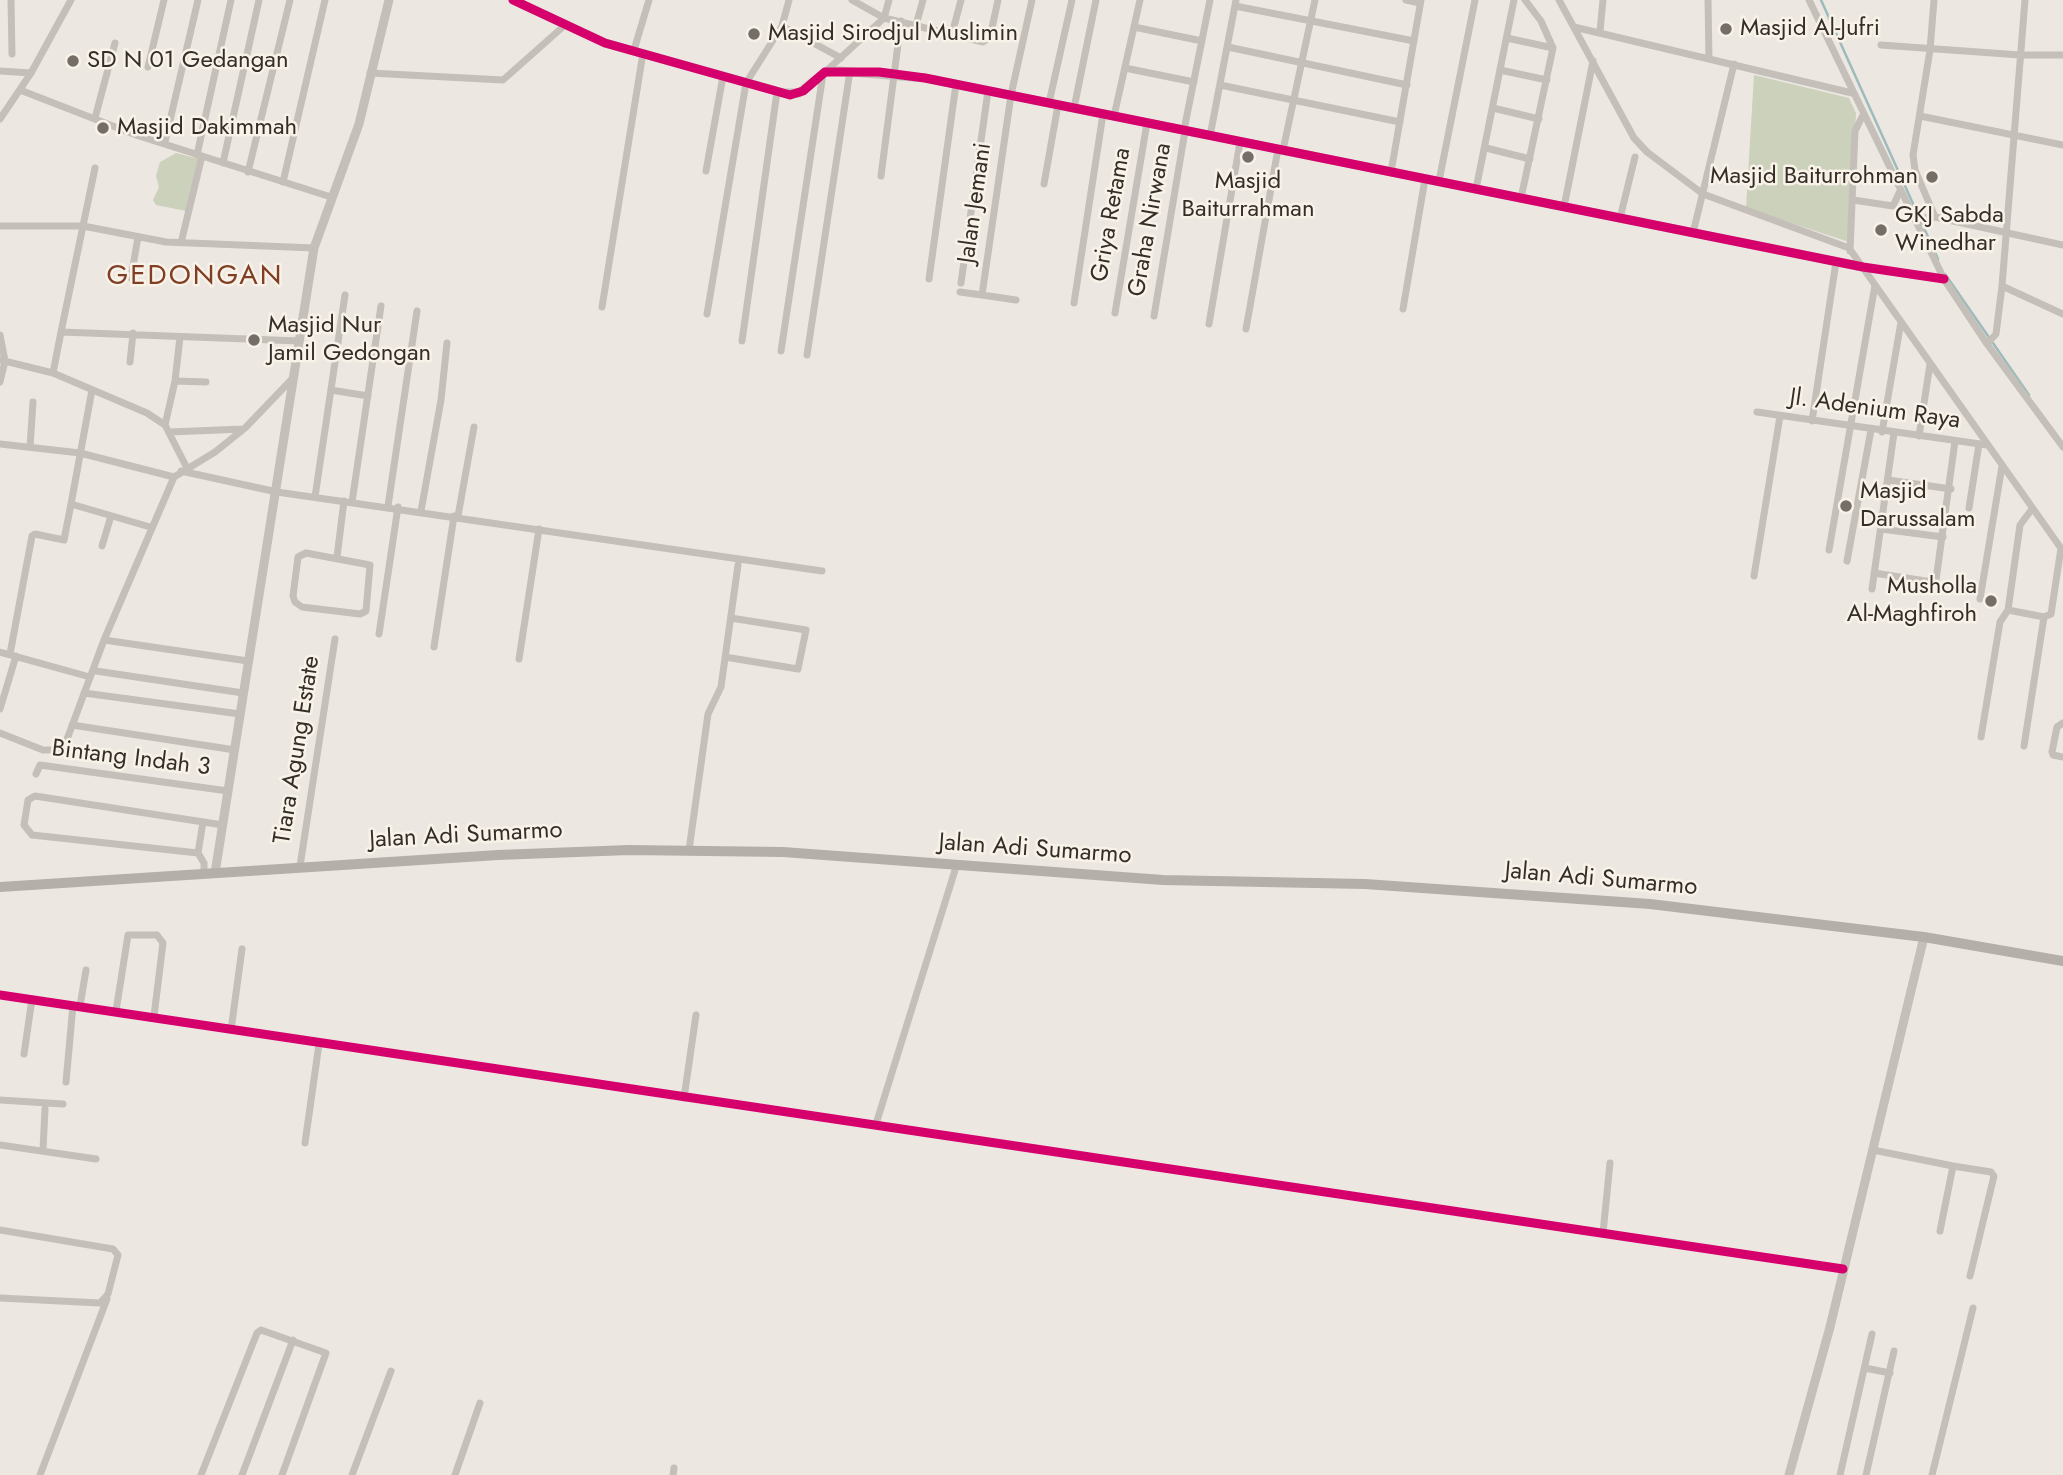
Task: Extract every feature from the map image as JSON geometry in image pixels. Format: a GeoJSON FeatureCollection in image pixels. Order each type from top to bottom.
{"type":"FeatureCollection","features":[{"type":"Feature","properties":{"kind":"main road","name":"Jalan Adi Sumarmo"},"geometry":{"type":"LineString","coordinates":[[0,887],[498,855],[689,850],[783,852],[956,867],[1163,880],[1365,884],[1539,895],[1727,912],[1924,937],[2063,961]]}},
{"type":"Feature","properties":{"kind":"street"},"geometry":{"type":"LineString","coordinates":[[11,0],[12,54]]}},
{"type":"Feature","properties":{"kind":"street"},"geometry":{"type":"LineString","coordinates":[[0,119],[20,90],[71,0]]}},
{"type":"Feature","properties":{"kind":"street"},"geometry":{"type":"LineString","coordinates":[[148,67],[164,0]]}},
{"type":"Feature","properties":{"kind":"street"},"geometry":{"type":"LineString","coordinates":[[165,142],[198,0]]}},
{"type":"Feature","properties":{"kind":"street"},"geometry":{"type":"LineString","coordinates":[[181,243],[231,0]]}},
{"type":"Feature","properties":{"kind":"street"},"geometry":{"type":"LineString","coordinates":[[223,163],[259,0]]}},
{"type":"Feature","properties":{"kind":"street"},"geometry":{"type":"LineString","coordinates":[[248,172],[290,0]]}},
{"type":"Feature","properties":{"kind":"street"},"geometry":{"type":"LineString","coordinates":[[283,182],[326,0]]}},
{"type":"Feature","properties":{"kind":"street"},"geometry":{"type":"LineString","coordinates":[[209,874],[223,825],[314,248],[359,124],[389,0]]}},
{"type":"Feature","properties":{"kind":"street"},"geometry":{"type":"LineString","coordinates":[[513,0],[533,4],[565,24],[605,43],[777,92],[799,93],[884,18],[889,0]]}},
{"type":"Feature","properties":{"kind":"street"},"geometry":{"type":"LineString","coordinates":[[602,307],[638,51],[649,0]]}},
{"type":"Feature","properties":{"kind":"street"},"geometry":{"type":"LineString","coordinates":[[707,314],[746,83],[782,26],[789,0]]}},
{"type":"Feature","properties":{"kind":"street"},"geometry":{"type":"LineString","coordinates":[[852,0],[884,18],[987,41],[998,0]]}},
{"type":"Feature","properties":{"kind":"street"},"geometry":{"type":"LineString","coordinates":[[916,25],[923,0]]}},
{"type":"Feature","properties":{"kind":"street"},"geometry":{"type":"LineString","coordinates":[[952,34],[961,0]]}},
{"type":"Feature","properties":{"kind":"street","name":"Jalan Jemani"},"geometry":{"type":"LineString","coordinates":[[988,91],[960,288],[982,295],[1011,95],[1032,0]]}},
{"type":"Feature","properties":{"kind":"street"},"geometry":{"type":"LineString","coordinates":[[1044,184],[1054,104],[1072,0]]}},
{"type":"Feature","properties":{"kind":"street"},"geometry":{"type":"LineString","coordinates":[[1074,108],[1096,0]]}},
{"type":"Feature","properties":{"kind":"street"},"geometry":{"type":"LineString","coordinates":[[1114,116],[1140,0]]}},
{"type":"Feature","properties":{"kind":"street","name":"Graha Nirwana"},"geometry":{"type":"LineString","coordinates":[[1154,316],[1209,0]]}},
{"type":"Feature","properties":{"kind":"street"},"geometry":{"type":"LineString","coordinates":[[1246,329],[1281,150],[1315,0]]}},
{"type":"Feature","properties":{"kind":"street"},"geometry":{"type":"LineString","coordinates":[[1391,172],[1421,1],[1406,0]]}},
{"type":"Feature","properties":{"kind":"street"},"geometry":{"type":"LineString","coordinates":[[1439,181],[1475,0]]}},
{"type":"Feature","properties":{"kind":"street"},"geometry":{"type":"LineString","coordinates":[[1476,189],[1514,0]]}},
{"type":"Feature","properties":{"kind":"street"},"geometry":{"type":"LineString","coordinates":[[1521,198],[1553,48],[1541,21],[1525,0]]}},
{"type":"Feature","properties":{"kind":"street"},"geometry":{"type":"LineString","coordinates":[[1559,0],[1640,146],[1703,194],[1843,245],[1850,251],[1901,321],[1983,445],[2002,466],[2062,550],[2051,614],[2043,622],[2024,747]]}},
{"type":"Feature","properties":{"kind":"street"},"geometry":{"type":"LineString","coordinates":[[1600,31],[1603,0]]}},
{"type":"Feature","properties":{"kind":"street"},"geometry":{"type":"LineString","coordinates":[[1708,0],[1709,59]]}},
{"type":"Feature","properties":{"kind":"street"},"geometry":{"type":"LineString","coordinates":[[1809,0],[1944,279],[1990,340],[2063,447]]}},
{"type":"Feature","properties":{"kind":"street"},"geometry":{"type":"LineString","coordinates":[[1931,217],[1913,162],[1930,50],[1934,0]]}},
{"type":"Feature","properties":{"kind":"street"},"geometry":{"type":"LineString","coordinates":[[1990,340],[2003,286],[2025,0]]}},
{"type":"Feature","properties":{"kind":"street"},"geometry":{"type":"LineString","coordinates":[[1210,136],[1235,3],[1310,22],[1414,41]]}},
{"type":"Feature","properties":{"kind":"street"},"geometry":{"type":"LineString","coordinates":[[881,176],[901,21]]}},
{"type":"Feature","properties":{"kind":"street"},"geometry":{"type":"LineString","coordinates":[[370,72],[503,79],[565,24]]}},
{"type":"Feature","properties":{"kind":"street"},"geometry":{"type":"LineString","coordinates":[[782,26],[841,58]]}},
{"type":"Feature","properties":{"kind":"street"},"geometry":{"type":"LineString","coordinates":[[1134,27],[1202,41]]}},
{"type":"Feature","properties":{"kind":"street"},"geometry":{"type":"LineString","coordinates":[[1574,27],[1600,31],[1852,93]]}},
{"type":"Feature","properties":{"kind":"street"},"geometry":{"type":"LineString","coordinates":[[1507,38],[1553,48]]}},
{"type":"Feature","properties":{"kind":"street"},"geometry":{"type":"LineString","coordinates":[[95,118],[115,43]]}},
{"type":"Feature","properties":{"kind":"street"},"geometry":{"type":"LineString","coordinates":[[1881,45],[2020,55],[2063,55]]}},
{"type":"Feature","properties":{"kind":"street"},"geometry":{"type":"LineString","coordinates":[[1228,47],[1407,85]]}},
{"type":"Feature","properties":{"kind":"street"},"geometry":{"type":"LineString","coordinates":[[1564,207],[1593,60]]}},
{"type":"Feature","properties":{"kind":"street"},"geometry":{"type":"LineString","coordinates":[[1693,233],[1734,64]]}},
{"type":"Feature","properties":{"kind":"street"},"geometry":{"type":"LineString","coordinates":[[1125,68],[1194,82]]}},
{"type":"Feature","properties":{"kind":"street"},"geometry":{"type":"LineString","coordinates":[[1500,70],[1547,80]]}},
{"type":"Feature","properties":{"kind":"street"},"geometry":{"type":"LineString","coordinates":[[0,71],[30,73]]}},
{"type":"Feature","properties":{"kind":"street"},"geometry":{"type":"LineString","coordinates":[[807,355],[850,71]]}},
{"type":"Feature","properties":{"kind":"street"},"geometry":{"type":"LineString","coordinates":[[824,73],[895,73],[1836,262],[1944,279]]}},
{"type":"Feature","properties":{"kind":"street"},"geometry":{"type":"LineString","coordinates":[[781,351],[824,73]]}},
{"type":"Feature","properties":{"kind":"street"},"geometry":{"type":"LineString","coordinates":[[706,171],[723,76]]}},
{"type":"Feature","properties":{"kind":"street"},"geometry":{"type":"LineString","coordinates":[[929,279],[956,85]]}},
{"type":"Feature","properties":{"kind":"street"},"geometry":{"type":"LineString","coordinates":[[1220,85],[1400,122]]}},
{"type":"Feature","properties":{"kind":"street"},"geometry":{"type":"LineString","coordinates":[[20,90],[200,156],[331,197]]}},
{"type":"Feature","properties":{"kind":"street"},"geometry":{"type":"LineString","coordinates":[[742,341],[777,92]]}},
{"type":"Feature","properties":{"kind":"street"},"geometry":{"type":"LineString","coordinates":[[1493,108],[1539,119]]}},
{"type":"Feature","properties":{"kind":"street"},"geometry":{"type":"LineString","coordinates":[[1074,303],[1103,114]]}},
{"type":"Feature","properties":{"kind":"street"},"geometry":{"type":"LineString","coordinates":[[1850,251],[1854,131],[1863,115]]}},
{"type":"Feature","properties":{"kind":"street"},"geometry":{"type":"LineString","coordinates":[[1920,116],[2063,145]]}},
{"type":"Feature","properties":{"kind":"street","name":"Griya Retama"},"geometry":{"type":"LineString","coordinates":[[1115,313],[1147,123]]}},
{"type":"Feature","properties":{"kind":"street"},"geometry":{"type":"LineString","coordinates":[[1209,324],[1240,142]]}},
{"type":"Feature","properties":{"kind":"street"},"geometry":{"type":"LineString","coordinates":[[1486,148],[1530,159]]}},
{"type":"Feature","properties":{"kind":"street"},"geometry":{"type":"LineString","coordinates":[[1620,218],[1635,157]]}},
{"type":"Feature","properties":{"kind":"street"},"geometry":{"type":"LineString","coordinates":[[53,373],[95,167]]}},
{"type":"Feature","properties":{"kind":"street"},"geometry":{"type":"LineString","coordinates":[[1403,309],[1425,179]]}},
{"type":"Feature","properties":{"kind":"street"},"geometry":{"type":"LineString","coordinates":[[1853,200],[1893,206],[1900,191]]}},
{"type":"Feature","properties":{"kind":"street"},"geometry":{"type":"LineString","coordinates":[[1916,219],[1931,217],[2063,245]]}},
{"type":"Feature","properties":{"kind":"street"},"geometry":{"type":"LineString","coordinates":[[0,226],[83,226],[181,243],[314,248]]}},
{"type":"Feature","properties":{"kind":"street"},"geometry":{"type":"LineString","coordinates":[[131,278],[138,237]]}},
{"type":"Feature","properties":{"kind":"street"},"geometry":{"type":"LineString","coordinates":[[1812,421],[1836,262]]}},
{"type":"Feature","properties":{"kind":"street"},"geometry":{"type":"LineString","coordinates":[[1829,550],[1875,285]]}},
{"type":"Feature","properties":{"kind":"street"},"geometry":{"type":"LineString","coordinates":[[2003,286],[2063,314]]}},
{"type":"Feature","properties":{"kind":"street"},"geometry":{"type":"LineString","coordinates":[[315,497],[345,295]]}},
{"type":"Feature","properties":{"kind":"street"},"geometry":{"type":"LineString","coordinates":[[982,295],[1016,300]]}},
{"type":"Feature","properties":{"kind":"street"},"geometry":{"type":"LineString","coordinates":[[337,557],[368,396],[381,306]]}},
{"type":"Feature","properties":{"kind":"street"},"geometry":{"type":"LineString","coordinates":[[388,506],[417,311]]}},
{"type":"Feature","properties":{"kind":"street"},"geometry":{"type":"LineString","coordinates":[[1882,432],[1901,321]]}},
{"type":"Feature","properties":{"kind":"street"},"geometry":{"type":"LineString","coordinates":[[61,332],[299,341]]}},
{"type":"Feature","properties":{"kind":"street"},"geometry":{"type":"LineString","coordinates":[[130,362],[133,334]]}},
{"type":"Feature","properties":{"kind":"street"},"geometry":{"type":"LineString","coordinates":[[0,335],[0,382]]}},
{"type":"Feature","properties":{"kind":"street"},"geometry":{"type":"LineString","coordinates":[[180,337],[168,428],[184,469]]}},
{"type":"Feature","properties":{"kind":"street"},"geometry":{"type":"LineString","coordinates":[[421,511],[441,400],[447,343]]}},
{"type":"Feature","properties":{"kind":"street"},"geometry":{"type":"LineString","coordinates":[[2,360],[53,373],[147,413],[168,428],[245,429]]}},
{"type":"Feature","properties":{"kind":"street"},"geometry":{"type":"LineString","coordinates":[[1919,436],[1930,364]]}},
{"type":"Feature","properties":{"kind":"street"},"geometry":{"type":"LineString","coordinates":[[0,733],[43,750],[60,752],[150,527],[174,477],[215,452],[245,429],[293,377]]}},
{"type":"Feature","properties":{"kind":"street"},"geometry":{"type":"LineString","coordinates":[[175,381],[206,382]]}},
{"type":"Feature","properties":{"kind":"street"},"geometry":{"type":"LineString","coordinates":[[0,709],[13,655],[32,536],[35,534],[64,539],[92,390]]}},
{"type":"Feature","properties":{"kind":"street"},"geometry":{"type":"LineString","coordinates":[[331,390],[368,396]]}},
{"type":"Feature","properties":{"kind":"street"},"geometry":{"type":"LineString","coordinates":[[30,447],[33,402]]}},
{"type":"Feature","properties":{"kind":"street","name":"Jl. Adenium Raya"},"geometry":{"type":"LineString","coordinates":[[1757,412],[1983,445]]}},
{"type":"Feature","properties":{"kind":"street"},"geometry":{"type":"LineString","coordinates":[[1754,576],[1780,416]]}},
{"type":"Feature","properties":{"kind":"street"},"geometry":{"type":"LineString","coordinates":[[434,647],[474,427]]}},
{"type":"Feature","properties":{"kind":"street"},"geometry":{"type":"LineString","coordinates":[[1847,561],[1871,430]]}},
{"type":"Feature","properties":{"kind":"street"},"geometry":{"type":"LineString","coordinates":[[1871,589],[1894,433]]}},
{"type":"Feature","properties":{"kind":"street"},"geometry":{"type":"LineString","coordinates":[[1874,573],[1935,582],[1951,489],[1955,441]]}},
{"type":"Feature","properties":{"kind":"street"},"geometry":{"type":"LineString","coordinates":[[0,444],[80,453],[174,477]]}},
{"type":"Feature","properties":{"kind":"street"},"geometry":{"type":"LineString","coordinates":[[1969,508],[1983,445]]}},
{"type":"Feature","properties":{"kind":"street"},"geometry":{"type":"LineString","coordinates":[[1980,599],[2002,466]]}},
{"type":"Feature","properties":{"kind":"street"},"geometry":{"type":"LineString","coordinates":[[184,469],[276,492],[388,506],[822,572]]}},
{"type":"Feature","properties":{"kind":"street"},"geometry":{"type":"LineString","coordinates":[[1888,480],[1951,489]]}},
{"type":"Feature","properties":{"kind":"street"},"geometry":{"type":"LineString","coordinates":[[71,504],[150,527]]}},
{"type":"Feature","properties":{"kind":"street"},"geometry":{"type":"LineString","coordinates":[[379,635],[398,508]]}},
{"type":"Feature","properties":{"kind":"street"},"geometry":{"type":"LineString","coordinates":[[1980,737],[2020,525],[2032,509]]}},
{"type":"Feature","properties":{"kind":"street"},"geometry":{"type":"LineString","coordinates":[[102,546],[111,516]]}},
{"type":"Feature","properties":{"kind":"street"},"geometry":{"type":"LineString","coordinates":[[519,659],[539,529]]}},
{"type":"Feature","properties":{"kind":"street"},"geometry":{"type":"LineString","coordinates":[[1881,529],[1943,537]]}},
{"type":"Feature","properties":{"kind":"street"},"geometry":{"type":"LineString","coordinates":[[300,554],[337,557],[371,567],[367,608],[363,613],[302,607],[295,603],[293,596],[300,554]]}},
{"type":"Feature","properties":{"kind":"street"},"geometry":{"type":"LineString","coordinates":[[689,850],[709,709],[720,691],[738,565]]}},
{"type":"Feature","properties":{"kind":"street"},"geometry":{"type":"LineString","coordinates":[[2005,615],[2043,622]]}},
{"type":"Feature","properties":{"kind":"street"},"geometry":{"type":"LineString","coordinates":[[725,657],[798,669],[806,630],[731,618]]}},
{"type":"Feature","properties":{"kind":"street","name":"Tiara Agung Estate"},"geometry":{"type":"LineString","coordinates":[[300,866],[335,639]]}},
{"type":"Feature","properties":{"kind":"street"},"geometry":{"type":"LineString","coordinates":[[104,640],[247,661]]}},
{"type":"Feature","properties":{"kind":"street"},"geometry":{"type":"LineString","coordinates":[[0,652],[93,674],[243,693]]}},
{"type":"Feature","properties":{"kind":"street"},"geometry":{"type":"LineString","coordinates":[[84,693],[240,714]]}},
{"type":"Feature","properties":{"kind":"street"},"geometry":{"type":"LineString","coordinates":[[2063,723],[2057,727],[2052,753],[2063,757]]}},
{"type":"Feature","properties":{"kind":"street"},"geometry":{"type":"LineString","coordinates":[[72,725],[235,750]]}},
{"type":"Feature","properties":{"kind":"street","name":"Bintang Indah 3"},"geometry":{"type":"LineString","coordinates":[[36,774],[40,765],[228,791]]}},
{"type":"Feature","properties":{"kind":"street"},"geometry":{"type":"LineString","coordinates":[[198,853],[32,835],[24,825],[28,800],[35,796],[223,825]]}},
{"type":"Feature","properties":{"kind":"street"},"geometry":{"type":"LineString","coordinates":[[203,822],[198,853],[209,874]]}},
{"type":"Feature","properties":{"kind":"street"},"geometry":{"type":"LineString","coordinates":[[876,1124],[956,867]]}},
{"type":"Feature","properties":{"kind":"street"},"geometry":{"type":"LineString","coordinates":[[116,1010],[127,937],[133,933],[157,935],[163,943],[154,1016]]}},
{"type":"Feature","properties":{"kind":"street"},"geometry":{"type":"LineString","coordinates":[[1789,1475],[1824,1351],[1924,937]]}},
{"type":"Feature","properties":{"kind":"street"},"geometry":{"type":"LineString","coordinates":[[231,1030],[242,949]]}},
{"type":"Feature","properties":{"kind":"street"},"geometry":{"type":"LineString","coordinates":[[66,1082],[77,1005],[86,970]]}},
{"type":"Feature","properties":{"kind":"street"},"geometry":{"type":"LineString","coordinates":[[0,995],[116,1010],[318,1044],[876,1124],[1843,1269]]}},
{"type":"Feature","properties":{"kind":"street"},"geometry":{"type":"LineString","coordinates":[[24,1054],[32,999]]}},
{"type":"Feature","properties":{"kind":"street"},"geometry":{"type":"LineString","coordinates":[[684,1098],[696,1015]]}},
{"type":"Feature","properties":{"kind":"street"},"geometry":{"type":"LineString","coordinates":[[305,1143],[318,1044]]}},
{"type":"Feature","properties":{"kind":"street"},"geometry":{"type":"LineString","coordinates":[[0,1100],[63,1104]]}},
{"type":"Feature","properties":{"kind":"street"},"geometry":{"type":"LineString","coordinates":[[43,1150],[45,1109]]}},
{"type":"Feature","properties":{"kind":"street"},"geometry":{"type":"LineString","coordinates":[[0,1145],[96,1160]]}},
{"type":"Feature","properties":{"kind":"street"},"geometry":{"type":"LineString","coordinates":[[1872,1150],[1991,1172],[1994,1176],[1970,1276]]}},
{"type":"Feature","properties":{"kind":"street"},"geometry":{"type":"LineString","coordinates":[[1603,1233],[1610,1163]]}},
{"type":"Feature","properties":{"kind":"street"},"geometry":{"type":"LineString","coordinates":[[1940,1231],[1953,1166]]}},
{"type":"Feature","properties":{"kind":"street"},"geometry":{"type":"LineString","coordinates":[[0,1230],[113,1249],[118,1255],[108,1294],[40,1475]]}},
{"type":"Feature","properties":{"kind":"street"},"geometry":{"type":"LineString","coordinates":[[0,1298],[100,1303],[108,1294]]}},
{"type":"Feature","properties":{"kind":"street"},"geometry":{"type":"LineString","coordinates":[[1932,1475],[1973,1308]]}},
{"type":"Feature","properties":{"kind":"street"},"geometry":{"type":"LineString","coordinates":[[201,1475],[258,1332],[263,1330],[324,1350],[326,1357],[282,1475]]}},
{"type":"Feature","properties":{"kind":"street"},"geometry":{"type":"LineString","coordinates":[[1840,1475],[1872,1334]]}},
{"type":"Feature","properties":{"kind":"street"},"geometry":{"type":"LineString","coordinates":[[242,1475],[293,1340]]}},
{"type":"Feature","properties":{"kind":"street"},"geometry":{"type":"LineString","coordinates":[[1866,1475],[1894,1351]]}},
{"type":"Feature","properties":{"kind":"street"},"geometry":{"type":"LineString","coordinates":[[1865,1368],[1890,1373]]}},
{"type":"Feature","properties":{"kind":"street"},"geometry":{"type":"LineString","coordinates":[[352,1475],[391,1371]]}},
{"type":"Feature","properties":{"kind":"street"},"geometry":{"type":"LineString","coordinates":[[455,1475],[480,1403]]}},
{"type":"Feature","properties":{"kind":"green space"},"geometry":{"type":"Polygon","coordinates":[[[1754,75],[1849,98],[1856,113],[1849,242],[1746,208],[1754,75]]]}},
{"type":"Feature","properties":{"kind":"green space"},"geometry":{"type":"Polygon","coordinates":[[[176,153],[199,159],[186,211],[156,205],[153,200],[159,187],[156,176],[160,162],[176,153]]]}},
{"type":"Feature","properties":{"kind":"waterway"},"geometry":{"type":"LineString","coordinates":[[1821,0],[1938,259]]}},
{"type":"Feature","properties":{"kind":"waterway"},"geometry":{"type":"LineString","coordinates":[[1945,274],[2029,395]]}},
{"type":"Feature","properties":{"kind":"cycle path"},"geometry":{"type":"LineString","coordinates":[[513,0],[605,43],[790,95],[803,91],[825,72],[879,72],[925,78],[1863,267],[1944,279]]}},
{"type":"Feature","properties":{"kind":"cycle path"},"geometry":{"type":"LineString","coordinates":[[0,995],[1843,1269]]}},
{"type":"Feature","properties":{"kind":"place","name":"Masjid Al-Jufri"},"geometry":{"type":"Point","coordinates":[1726,29]}},
{"type":"Feature","properties":{"kind":"place","name":"Masjid Sirodjul Muslimin"},"geometry":{"type":"Point","coordinates":[754,34]}},
{"type":"Feature","properties":{"kind":"place","name":"SD N 01 Gedangan"},"geometry":{"type":"Point","coordinates":[73,61]}},
{"type":"Feature","properties":{"kind":"place","name":"Masjid Dakimmah"},"geometry":{"type":"Point","coordinates":[103,128]}},
{"type":"Feature","properties":{"kind":"place","name":"Masjid Baiturrahman"},"geometry":{"type":"Point","coordinates":[1248,157]}},
{"type":"Feature","properties":{"kind":"place","name":"Masjid Baiturrohman"},"geometry":{"type":"Point","coordinates":[1932,177]}},
{"type":"Feature","properties":{"kind":"place","name":"GKJ Sabda Winedhar"},"geometry":{"type":"Point","coordinates":[1881,230]}},
{"type":"Feature","properties":{"kind":"place","name":"Masjid Nur Jamil Gedongan"},"geometry":{"type":"Point","coordinates":[254,340]}},
{"type":"Feature","properties":{"kind":"place","name":"Masjid Darussalam"},"geometry":{"type":"Point","coordinates":[1846,506]}},
{"type":"Feature","properties":{"kind":"place","name":"Musholla Al-Maghfiroh"},"geometry":{"type":"Point","coordinates":[1991,601]}},
{"type":"Feature","properties":{"kind":"district","name":"GEDONGAN"},"geometry":{"type":"Point","coordinates":[195,277]}}]}
